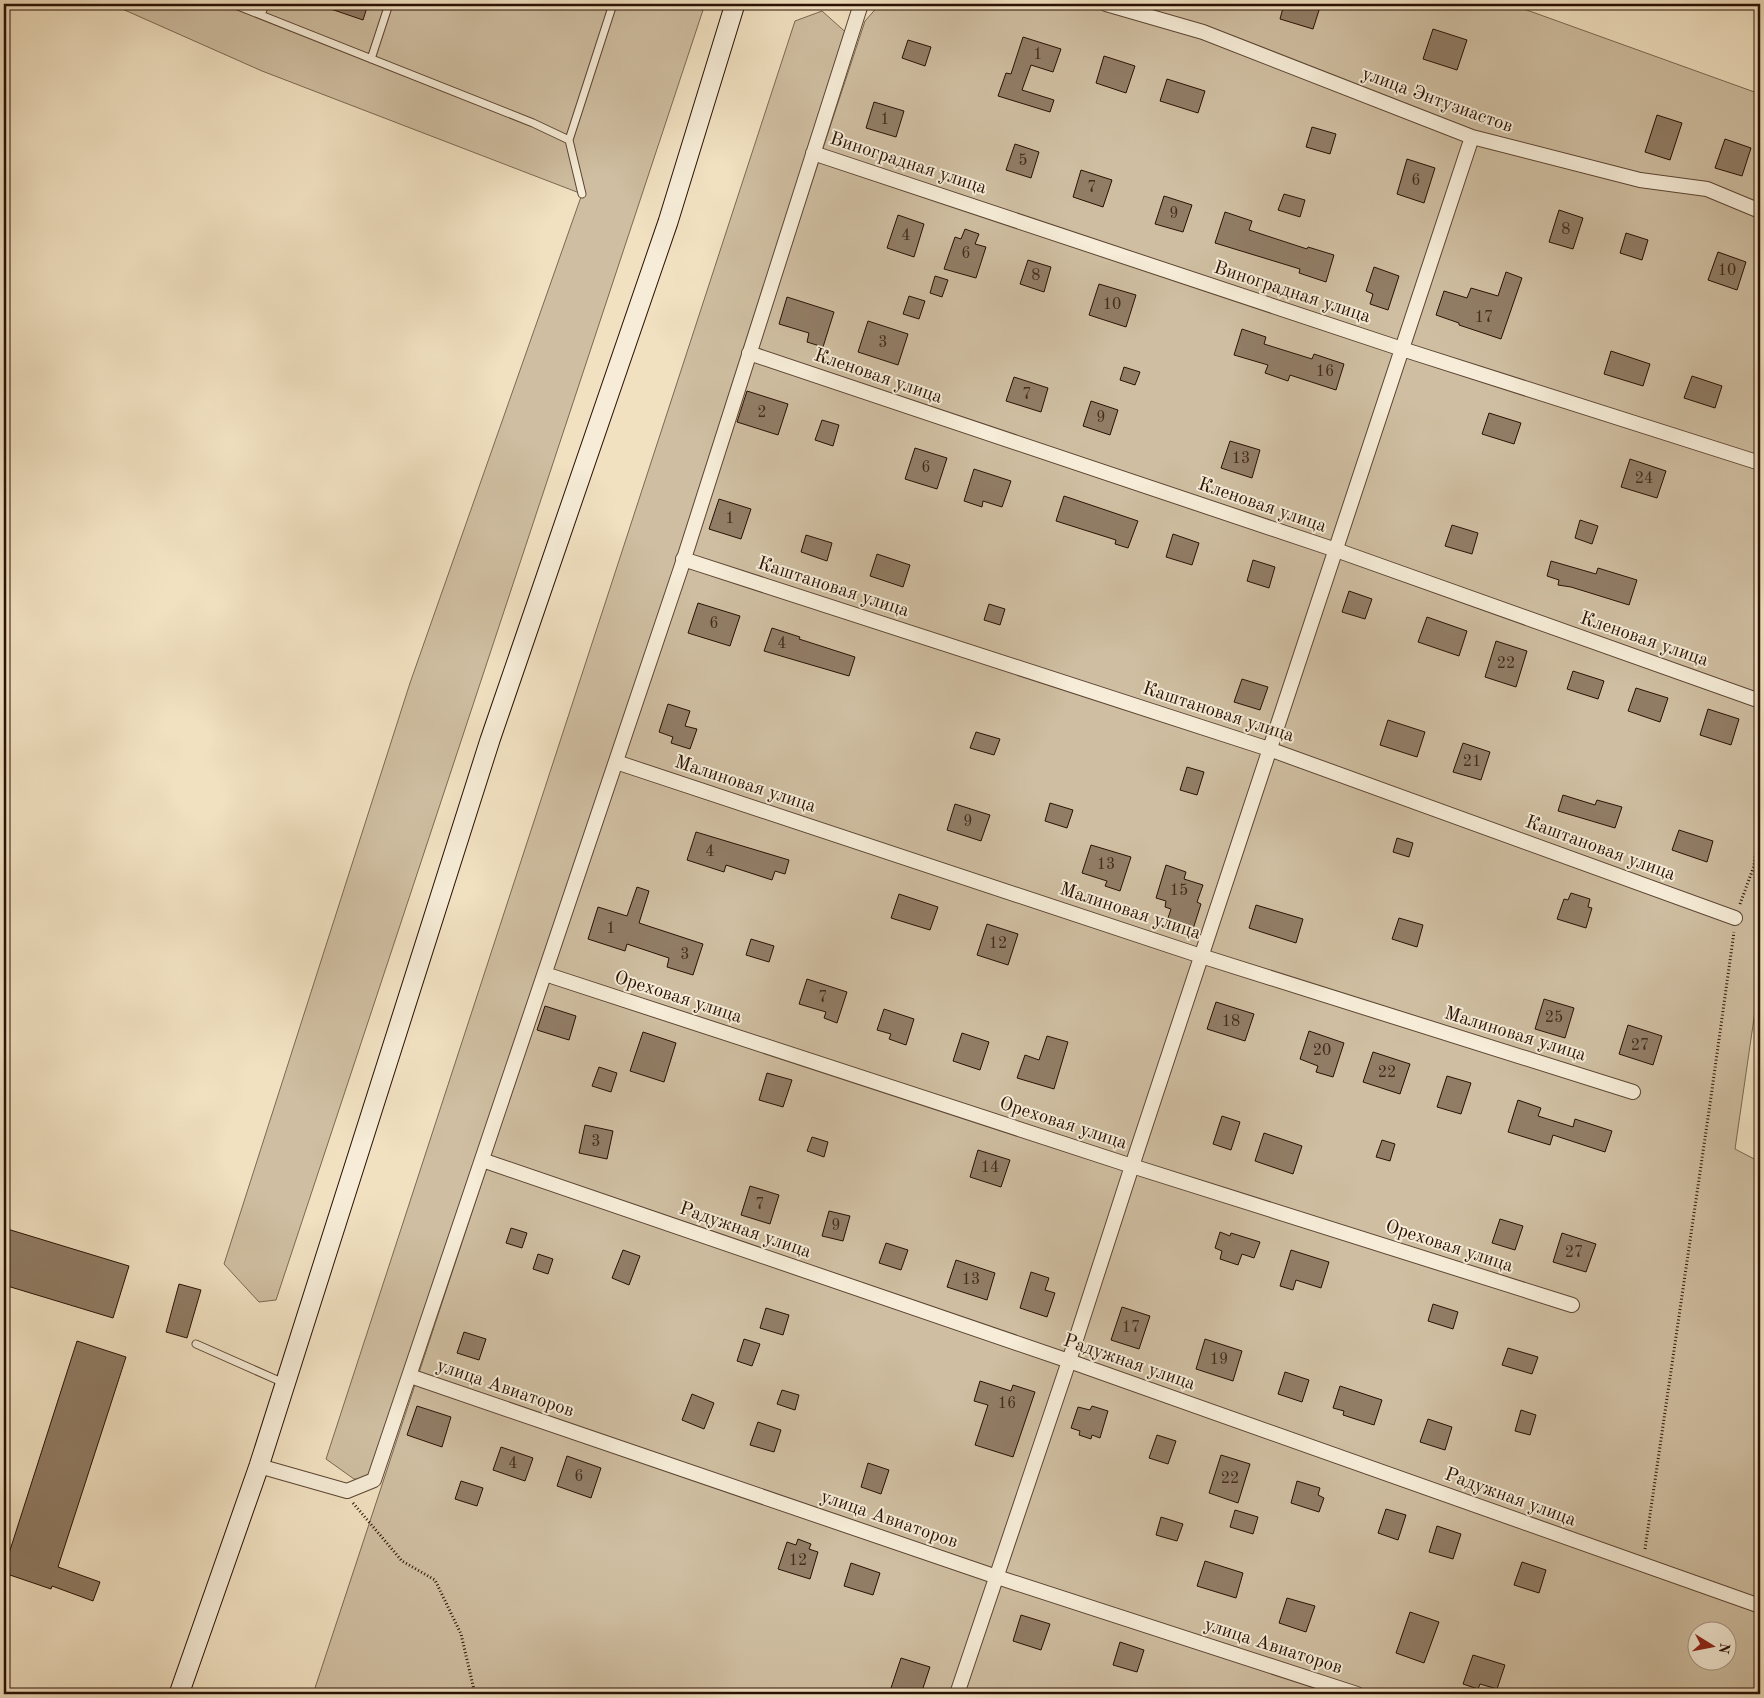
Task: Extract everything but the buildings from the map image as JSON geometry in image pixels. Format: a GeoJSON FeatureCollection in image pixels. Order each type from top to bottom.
{"type":"FeatureCollection","features":[{"type":"Feature","properties":{"kind":"street"},"geometry":{"type":"LineString","coordinates":[[179,1694],[259,1466],[490,740],[668,222],[735,4]]}},
{"type":"Feature","properties":{"kind":"street"},"geometry":{"type":"LineString","coordinates":[[259,1466],[347,1491],[374,1480],[683,559],[861,4]]}},
{"type":"Feature","properties":{"kind":"street","name":"улица Энтузиастов"},"geometry":{"type":"LineString","coordinates":[[1106,4],[1202,32],[1472,137],[1640,180],[1707,189],[1760,211]]}},
{"type":"Feature","properties":{"kind":"street"},"geometry":{"type":"LineString","coordinates":[[957,1694],[1069,1362],[1269,749],[1472,137]]}},
{"type":"Feature","properties":{"kind":"street","name":"Виноградная улица"},"geometry":{"type":"LineString","coordinates":[[813,153],[1402,349],[1760,462]]}},
{"type":"Feature","properties":{"kind":"street","name":"Кленовая улица"},"geometry":{"type":"LineString","coordinates":[[749,353],[1336,550],[1760,701]]}},
{"type":"Feature","properties":{"kind":"street","name":"Каштановая улица"},"geometry":{"type":"LineString","coordinates":[[683,559],[1269,749],[1735,918]]}},
{"type":"Feature","properties":{"kind":"street","name":"Малиновая улица"},"geometry":{"type":"LineString","coordinates":[[616,762],[1201,956],[1633,1092]]}},
{"type":"Feature","properties":{"kind":"street","name":"Ореховая улица"},"geometry":{"type":"LineString","coordinates":[[544,974],[1132,1166],[1572,1305]]}},
{"type":"Feature","properties":{"kind":"street","name":"Радужная улица"},"geometry":{"type":"LineString","coordinates":[[482,1160],[1069,1362],[1760,1606]]}},
{"type":"Feature","properties":{"kind":"street","name":"улица Авиаторов"},"geometry":{"type":"LineString","coordinates":[[410,1376],[997,1577],[1357,1694]]}},
{"type":"Feature","properties":{"kind":"lane"},"geometry":{"type":"LineString","coordinates":[[233,4],[533,123],[569,140]]}},
{"type":"Feature","properties":{"kind":"lane"},"geometry":{"type":"LineString","coordinates":[[261,15],[265,4]]}},
{"type":"Feature","properties":{"kind":"lane"},"geometry":{"type":"LineString","coordinates":[[371,59],[389,4]]}},
{"type":"Feature","properties":{"kind":"lane"},"geometry":{"type":"LineString","coordinates":[[582,194],[569,140],[613,4]]}},
{"type":"Feature","properties":{"kind":"lane"},"geometry":{"type":"LineString","coordinates":[[196,1344],[285,1384]]}},
{"type":"Feature","properties":{"kind":"path"},"geometry":{"type":"LineString","coordinates":[[1643,1565],[1709,1114],[1735,918],[1754,866],[1760,811]]}},
{"type":"Feature","properties":{"kind":"path"},"geometry":{"type":"LineString","coordinates":[[347,1491],[354,1506],[402,1561],[435,1580],[461,1634],[475,1694]]}},
{"type":"Feature","properties":{"kind":"shaded area"},"geometry":{"type":"Polygon","coordinates":[[[111,4],[705,4],[276,1300],[259,1302],[224,1264],[410,683],[582,194],[262,71],[111,4]]]}},
{"type":"Feature","properties":{"kind":"shaded area"},"geometry":{"type":"Polygon","coordinates":[[[880,4],[1510,4],[1760,94],[1760,977],[1735,1149],[1760,1162],[1760,1694],[313,1694],[865,21],[880,4]]]}},
{"type":"Feature","properties":{"kind":"shaded area"},"geometry":{"type":"Polygon","coordinates":[[[822,11],[850,36],[374,1480],[354,1479],[326,1459],[795,21],[822,11]]]}}]}
